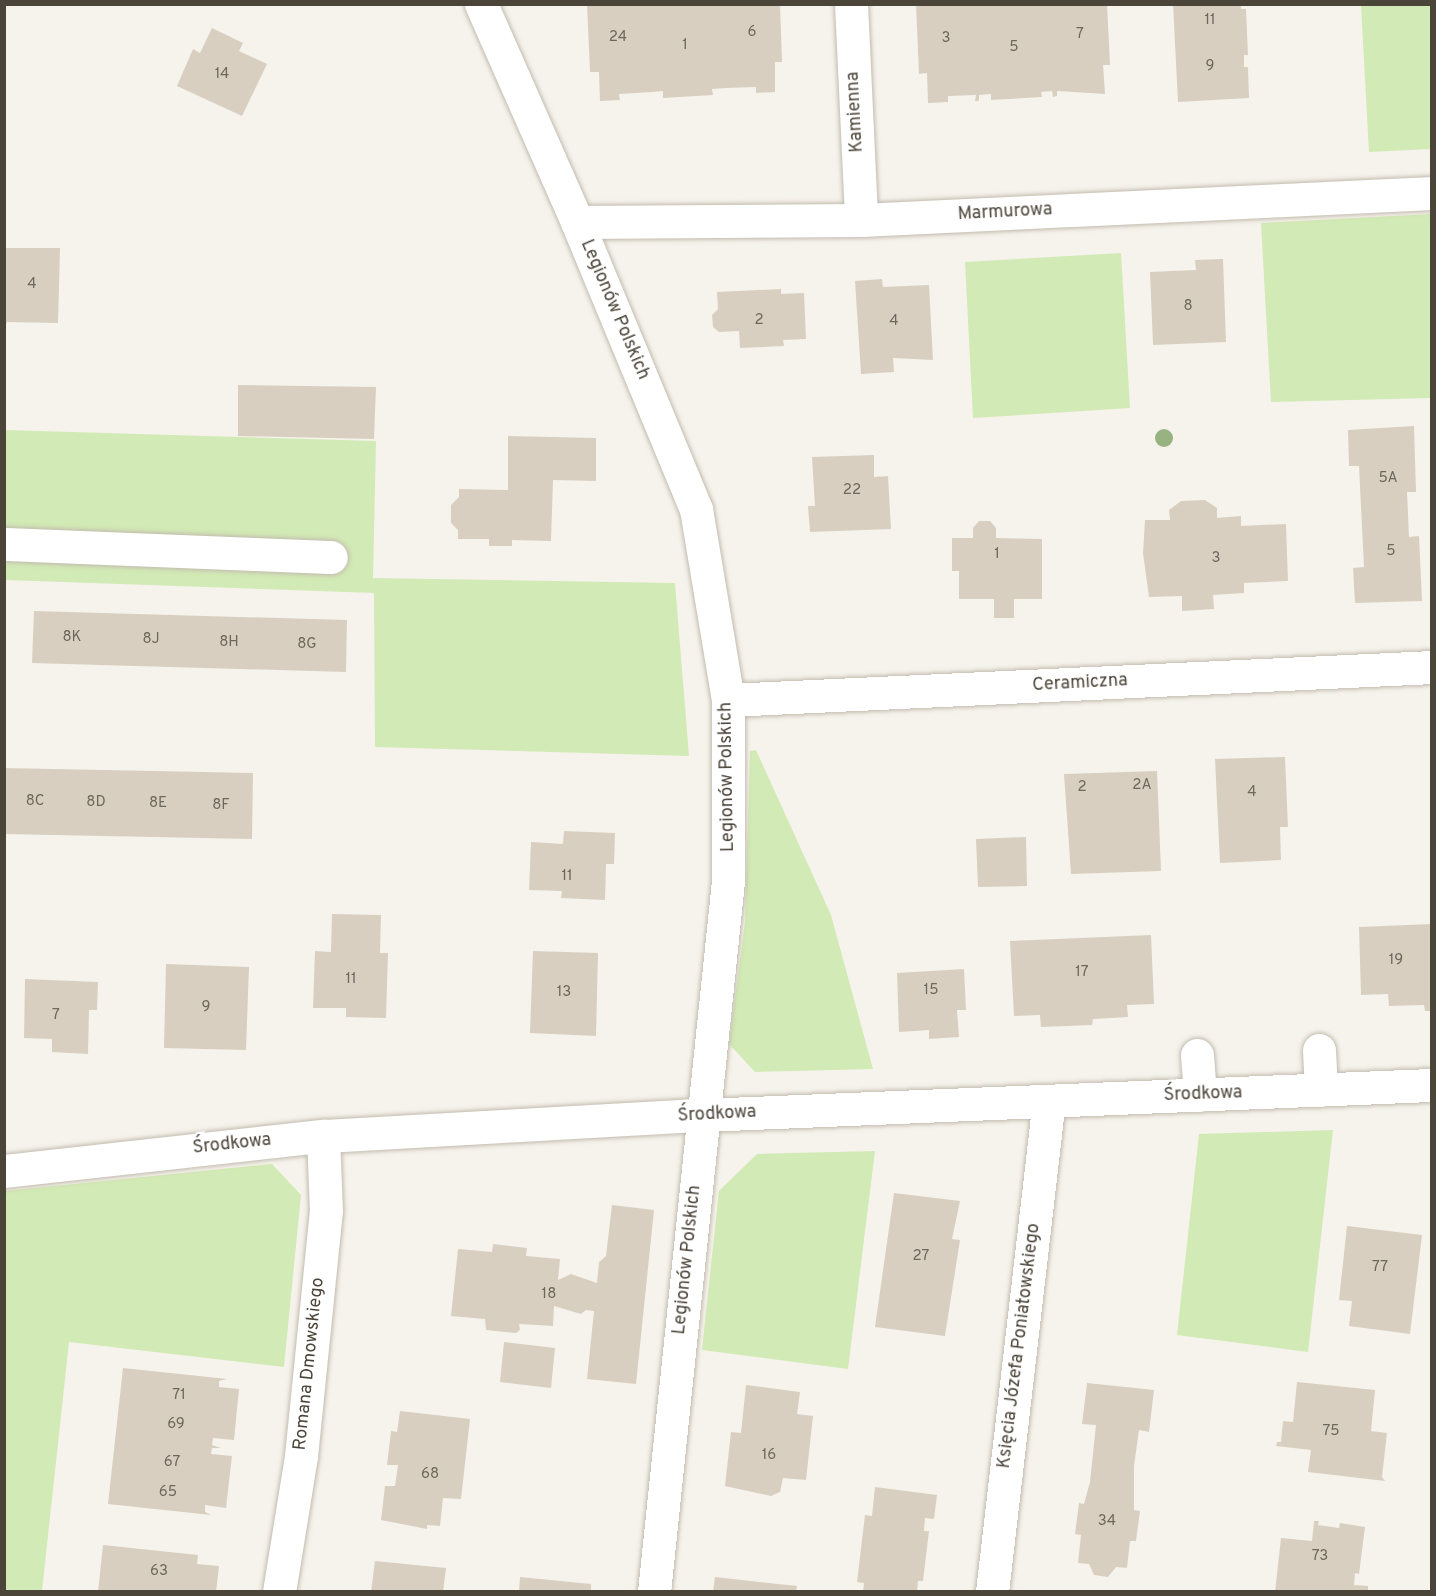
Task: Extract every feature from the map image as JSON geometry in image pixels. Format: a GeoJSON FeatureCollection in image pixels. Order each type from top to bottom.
{"type":"FeatureCollection","features":[{"type":"Feature","properties":{"kind":"street","name":"Legionów Polskich"},"geometry":{"type":"LineString","coordinates":[[481,4],[577,222],[696,509],[728,700],[728,881],[654,1592]]}},
{"type":"Feature","properties":{"kind":"street","name":"Kamienna"},"geometry":{"type":"LineString","coordinates":[[851,4],[861,220]]}},
{"type":"Feature","properties":{"kind":"street","name":"Marmurowa"},"geometry":{"type":"LineString","coordinates":[[577,222],[861,220],[1431,193]]}},
{"type":"Feature","properties":{"kind":"street"},"geometry":{"type":"LineString","coordinates":[[4,544],[331,557]]}},
{"type":"Feature","properties":{"kind":"street","name":"Ceramiczna"},"geometry":{"type":"LineString","coordinates":[[728,700],[1431,667]]}},
{"type":"Feature","properties":{"kind":"street"},"geometry":{"type":"LineString","coordinates":[[1319,1050],[1321,1090]]}},
{"type":"Feature","properties":{"kind":"street"},"geometry":{"type":"LineString","coordinates":[[1197,1055],[1200,1095]]}},
{"type":"Feature","properties":{"kind":"street","name":"Środkowa"},"geometry":{"type":"LineString","coordinates":[[4,1171],[323,1136],[703,1115],[1431,1085]]}},
{"type":"Feature","properties":{"kind":"street","name":"Księcia Józefa Poniatowskiego"},"geometry":{"type":"LineString","coordinates":[[992,1592],[1048,1101]]}},
{"type":"Feature","properties":{"kind":"street","name":"Romana Dmowskiego"},"geometry":{"type":"LineString","coordinates":[[279,1592],[301,1455],[326,1211],[323,1136]]}},
{"type":"Feature","properties":{"kind":"green space"},"geometry":{"type":"Polygon","coordinates":[[[1361,5],[1431,5],[1431,149],[1369,152],[1361,5]]]}},
{"type":"Feature","properties":{"kind":"green space"},"geometry":{"type":"Polygon","coordinates":[[[1431,214],[1431,398],[1271,402],[1261,223],[1431,214]]]}},
{"type":"Feature","properties":{"kind":"green space"},"geometry":{"type":"Polygon","coordinates":[[[1121,253],[1130,408],[973,418],[965,262],[1121,253]]]}},
{"type":"Feature","properties":{"kind":"green space"},"geometry":{"type":"Polygon","coordinates":[[[5,430],[376,441],[373,578],[675,583],[689,756],[375,747],[374,593],[5,580],[5,430]]]}},
{"type":"Feature","properties":{"kind":"green space"},"geometry":{"type":"Polygon","coordinates":[[[756,750],[831,915],[873,1069],[755,1072],[729,1044],[745,922],[750,751],[756,750]]]}},
{"type":"Feature","properties":{"kind":"green space"},"geometry":{"type":"Polygon","coordinates":[[[1333,1130],[1308,1352],[1177,1335],[1199,1134],[1333,1130]]]}},
{"type":"Feature","properties":{"kind":"green space"},"geometry":{"type":"Polygon","coordinates":[[[875,1151],[848,1369],[702,1350],[719,1191],[757,1154],[875,1151]]]}},
{"type":"Feature","properties":{"kind":"green space"},"geometry":{"type":"Polygon","coordinates":[[[272,1164],[301,1195],[284,1367],[69,1342],[42,1591],[5,1591],[5,1191],[272,1164]]]}},
{"type":"Feature","properties":{"kind":"building"},"geometry":{"type":"Polygon","coordinates":[[[587,4],[780,4],[782,62],[775,62],[775,92],[756,93],[756,87],[726,88],[712,89],[713,95],[663,98],[663,91],[619,94],[620,100],[600,101],[599,72],[590,72],[587,4]]]}},
{"type":"Feature","properties":{"kind":"building"},"geometry":{"type":"Polygon","coordinates":[[[916,4],[1107,4],[1110,65],[1103,65],[1105,94],[1057,91],[1057,96],[1053,97],[1052,91],[1041,92],[1042,97],[991,100],[991,94],[979,95],[979,101],[975,101],[976,95],[948,96],[948,102],[928,103],[927,73],[919,74],[916,4]]]}},
{"type":"Feature","properties":{"kind":"building"},"geometry":{"type":"Polygon","coordinates":[[[1173,4],[1241,4],[1241,9],[1246,9],[1248,55],[1244,55],[1244,67],[1248,67],[1249,98],[1178,102],[1173,4]]]}},
{"type":"Feature","properties":{"kind":"building"},"geometry":{"type":"Polygon","coordinates":[[[212,28],[243,43],[239,51],[267,64],[242,116],[177,86],[193,49],[200,53],[212,28]]]}},
{"type":"Feature","properties":{"kind":"building"},"geometry":{"type":"Polygon","coordinates":[[[4,248],[60,248],[58,323],[7,322],[4,330],[4,248]]]}},
{"type":"Feature","properties":{"kind":"building"},"geometry":{"type":"Polygon","coordinates":[[[1223,259],[1226,342],[1153,345],[1150,272],[1196,270],[1195,260],[1223,259]]]}},
{"type":"Feature","properties":{"kind":"building"},"geometry":{"type":"Polygon","coordinates":[[[882,279],[883,287],[929,285],[933,360],[893,358],[894,372],[861,374],[855,281],[882,279]]]}},
{"type":"Feature","properties":{"kind":"building"},"geometry":{"type":"Polygon","coordinates":[[[781,289],[781,294],[804,293],[806,339],[783,340],[784,346],[740,348],[739,331],[719,332],[713,327],[712,315],[718,309],[717,292],[781,289]]]}},
{"type":"Feature","properties":{"kind":"building"},"geometry":{"type":"Polygon","coordinates":[[[238,385],[376,387],[374,439],[238,436],[238,385]]]}},
{"type":"Feature","properties":{"kind":"building"},"geometry":{"type":"Polygon","coordinates":[[[1414,426],[1416,492],[1407,492],[1409,537],[1419,536],[1422,601],[1355,603],[1353,568],[1364,567],[1359,466],[1349,466],[1348,430],[1414,426]]]}},
{"type":"Feature","properties":{"kind":"building"},"geometry":{"type":"Polygon","coordinates":[[[508,436],[596,438],[596,481],[553,480],[551,541],[512,540],[512,546],[489,546],[489,539],[458,539],[458,530],[451,523],[451,505],[459,497],[459,489],[508,490],[508,436]]]}},
{"type":"Feature","properties":{"kind":"building"},"geometry":{"type":"Polygon","coordinates":[[[874,455],[874,477],[888,476],[891,529],[810,532],[808,506],[815,506],[812,457],[874,455]]]}},
{"type":"Feature","properties":{"kind":"building"},"geometry":{"type":"Polygon","coordinates":[[[1205,500],[1217,508],[1217,518],[1241,516],[1241,526],[1286,524],[1288,581],[1244,583],[1244,593],[1213,595],[1214,609],[1182,611],[1182,596],[1149,597],[1143,553],[1145,520],[1170,520],[1169,510],[1181,501],[1205,500]]]}},
{"type":"Feature","properties":{"kind":"building"},"geometry":{"type":"Polygon","coordinates":[[[979,521],[990,521],[996,528],[996,538],[1042,539],[1042,599],[1014,599],[1014,618],[994,618],[994,599],[959,599],[959,571],[952,571],[952,538],[973,538],[973,528],[979,521]]]}},
{"type":"Feature","properties":{"kind":"building"},"geometry":{"type":"Polygon","coordinates":[[[34,611],[347,620],[346,672],[32,663],[34,611]]]}},
{"type":"Feature","properties":{"kind":"building"},"geometry":{"type":"Polygon","coordinates":[[[1285,757],[1288,827],[1280,827],[1281,860],[1220,863],[1215,759],[1285,757]]]}},
{"type":"Feature","properties":{"kind":"building"},"geometry":{"type":"Polygon","coordinates":[[[4,768],[253,773],[252,839],[4,834],[4,768]]]}},
{"type":"Feature","properties":{"kind":"building"},"geometry":{"type":"Polygon","coordinates":[[[1157,771],[1161,871],[1071,874],[1064,774],[1157,771]]]}},
{"type":"Feature","properties":{"kind":"building"},"geometry":{"type":"Polygon","coordinates":[[[564,831],[615,833],[614,864],[606,864],[605,900],[561,898],[562,891],[529,890],[531,842],[563,844],[564,831]]]}},
{"type":"Feature","properties":{"kind":"building"},"geometry":{"type":"Polygon","coordinates":[[[1026,837],[1027,886],[978,887],[976,839],[1026,837]]]}},
{"type":"Feature","properties":{"kind":"building"},"geometry":{"type":"Polygon","coordinates":[[[332,914],[381,915],[380,953],[388,953],[386,1018],[346,1017],[346,1008],[313,1008],[315,951],[331,952],[332,914]]]}},
{"type":"Feature","properties":{"kind":"building"},"geometry":{"type":"Polygon","coordinates":[[[1431,924],[1431,1011],[1425,1011],[1424,1005],[1389,1006],[1388,994],[1361,995],[1359,927],[1431,924]]]}},
{"type":"Feature","properties":{"kind":"building"},"geometry":{"type":"Polygon","coordinates":[[[1151,935],[1154,1004],[1127,1005],[1128,1017],[1093,1019],[1092,1025],[1041,1027],[1040,1015],[1014,1016],[1010,941],[1151,935]]]}},
{"type":"Feature","properties":{"kind":"building"},"geometry":{"type":"Polygon","coordinates":[[[533,951],[598,953],[596,1036],[530,1033],[533,951]]]}},
{"type":"Feature","properties":{"kind":"building"},"geometry":{"type":"Polygon","coordinates":[[[166,964],[249,967],[246,1050],[164,1048],[166,964]]]}},
{"type":"Feature","properties":{"kind":"building"},"geometry":{"type":"Polygon","coordinates":[[[964,969],[966,1010],[957,1010],[959,1037],[929,1039],[929,1030],[899,1032],[897,973],[964,969]]]}},
{"type":"Feature","properties":{"kind":"building"},"geometry":{"type":"Polygon","coordinates":[[[25,979],[98,982],[97,1010],[89,1010],[88,1054],[52,1052],[52,1039],[24,1038],[25,979]]]}},
{"type":"Feature","properties":{"kind":"building"},"geometry":{"type":"Polygon","coordinates":[[[894,1193],[960,1201],[952,1239],[960,1240],[945,1336],[875,1327],[894,1193]]]}},
{"type":"Feature","properties":{"kind":"building"},"geometry":{"type":"Polygon","coordinates":[[[612,1205],[654,1210],[636,1384],[587,1379],[594,1311],[586,1310],[581,1314],[554,1306],[553,1326],[519,1324],[520,1330],[516,1333],[486,1330],[485,1319],[451,1316],[458,1249],[492,1252],[493,1244],[527,1248],[526,1256],[560,1259],[558,1280],[571,1274],[597,1283],[599,1262],[606,1256],[612,1205]]]}},
{"type":"Feature","properties":{"kind":"building"},"geometry":{"type":"Polygon","coordinates":[[[1347,1226],[1422,1235],[1410,1334],[1349,1326],[1352,1301],[1339,1300],[1347,1226]]]}},
{"type":"Feature","properties":{"kind":"building"},"geometry":{"type":"Polygon","coordinates":[[[504,1342],[555,1348],[551,1388],[500,1382],[504,1342]]]}},
{"type":"Feature","properties":{"kind":"building"},"geometry":{"type":"Polygon","coordinates":[[[123,1368],[227,1379],[219,1381],[219,1387],[239,1389],[234,1440],[213,1438],[212,1445],[221,1448],[212,1448],[211,1454],[232,1456],[226,1508],[205,1505],[205,1512],[211,1515],[108,1504],[123,1368]]]}},
{"type":"Feature","properties":{"kind":"building"},"geometry":{"type":"Polygon","coordinates":[[[1297,1382],[1375,1390],[1371,1431],[1387,1433],[1382,1477],[1385,1481],[1308,1472],[1311,1450],[1276,1446],[1277,1442],[1281,1442],[1283,1421],[1293,1422],[1297,1382]]]}},
{"type":"Feature","properties":{"kind":"building"},"geometry":{"type":"Polygon","coordinates":[[[1087,1383],[1154,1390],[1149,1432],[1139,1430],[1134,1466],[1134,1510],[1140,1511],[1136,1541],[1130,1541],[1127,1568],[1116,1567],[1108,1577],[1094,1575],[1089,1564],[1078,1563],[1081,1535],[1075,1534],[1079,1503],[1084,1504],[1090,1482],[1096,1425],[1082,1424],[1087,1383]]]}},
{"type":"Feature","properties":{"kind":"building"},"geometry":{"type":"Polygon","coordinates":[[[746,1385],[800,1392],[797,1414],[813,1416],[806,1480],[783,1478],[780,1492],[771,1496],[725,1486],[731,1432],[741,1433],[746,1385]]]}},
{"type":"Feature","properties":{"kind":"building"},"geometry":{"type":"Polygon","coordinates":[[[400,1411],[470,1419],[461,1499],[443,1498],[440,1526],[427,1525],[427,1529],[381,1520],[385,1486],[395,1486],[398,1465],[387,1465],[391,1431],[397,1432],[400,1411]]]}},
{"type":"Feature","properties":{"kind":"building"},"geometry":{"type":"Polygon","coordinates":[[[875,1487],[937,1495],[934,1519],[925,1518],[924,1531],[929,1531],[923,1581],[918,1581],[917,1592],[863,1592],[864,1583],[857,1582],[865,1515],[872,1516],[875,1487]]]}},
{"type":"Feature","properties":{"kind":"building"},"geometry":{"type":"Polygon","coordinates":[[[1314,1521],[1319,1521],[1318,1525],[1339,1528],[1340,1523],[1365,1527],[1359,1574],[1355,1573],[1354,1585],[1368,1586],[1368,1592],[1275,1592],[1281,1538],[1312,1541],[1314,1521]]]}},
{"type":"Feature","properties":{"kind":"building"},"geometry":{"type":"Polygon","coordinates":[[[103,1545],[198,1555],[197,1564],[219,1566],[216,1592],[98,1592],[103,1545]]]}},
{"type":"Feature","properties":{"kind":"building"},"geometry":{"type":"Polygon","coordinates":[[[375,1561],[446,1568],[443,1592],[371,1592],[375,1561]]]}},
{"type":"Feature","properties":{"kind":"building"},"geometry":{"type":"Polygon","coordinates":[[[520,1577],[591,1584],[591,1592],[519,1592],[520,1577]]]}},
{"type":"Feature","properties":{"kind":"building"},"geometry":{"type":"Polygon","coordinates":[[[715,1577],[797,1586],[796,1592],[713,1592],[715,1577]]]}}]}
